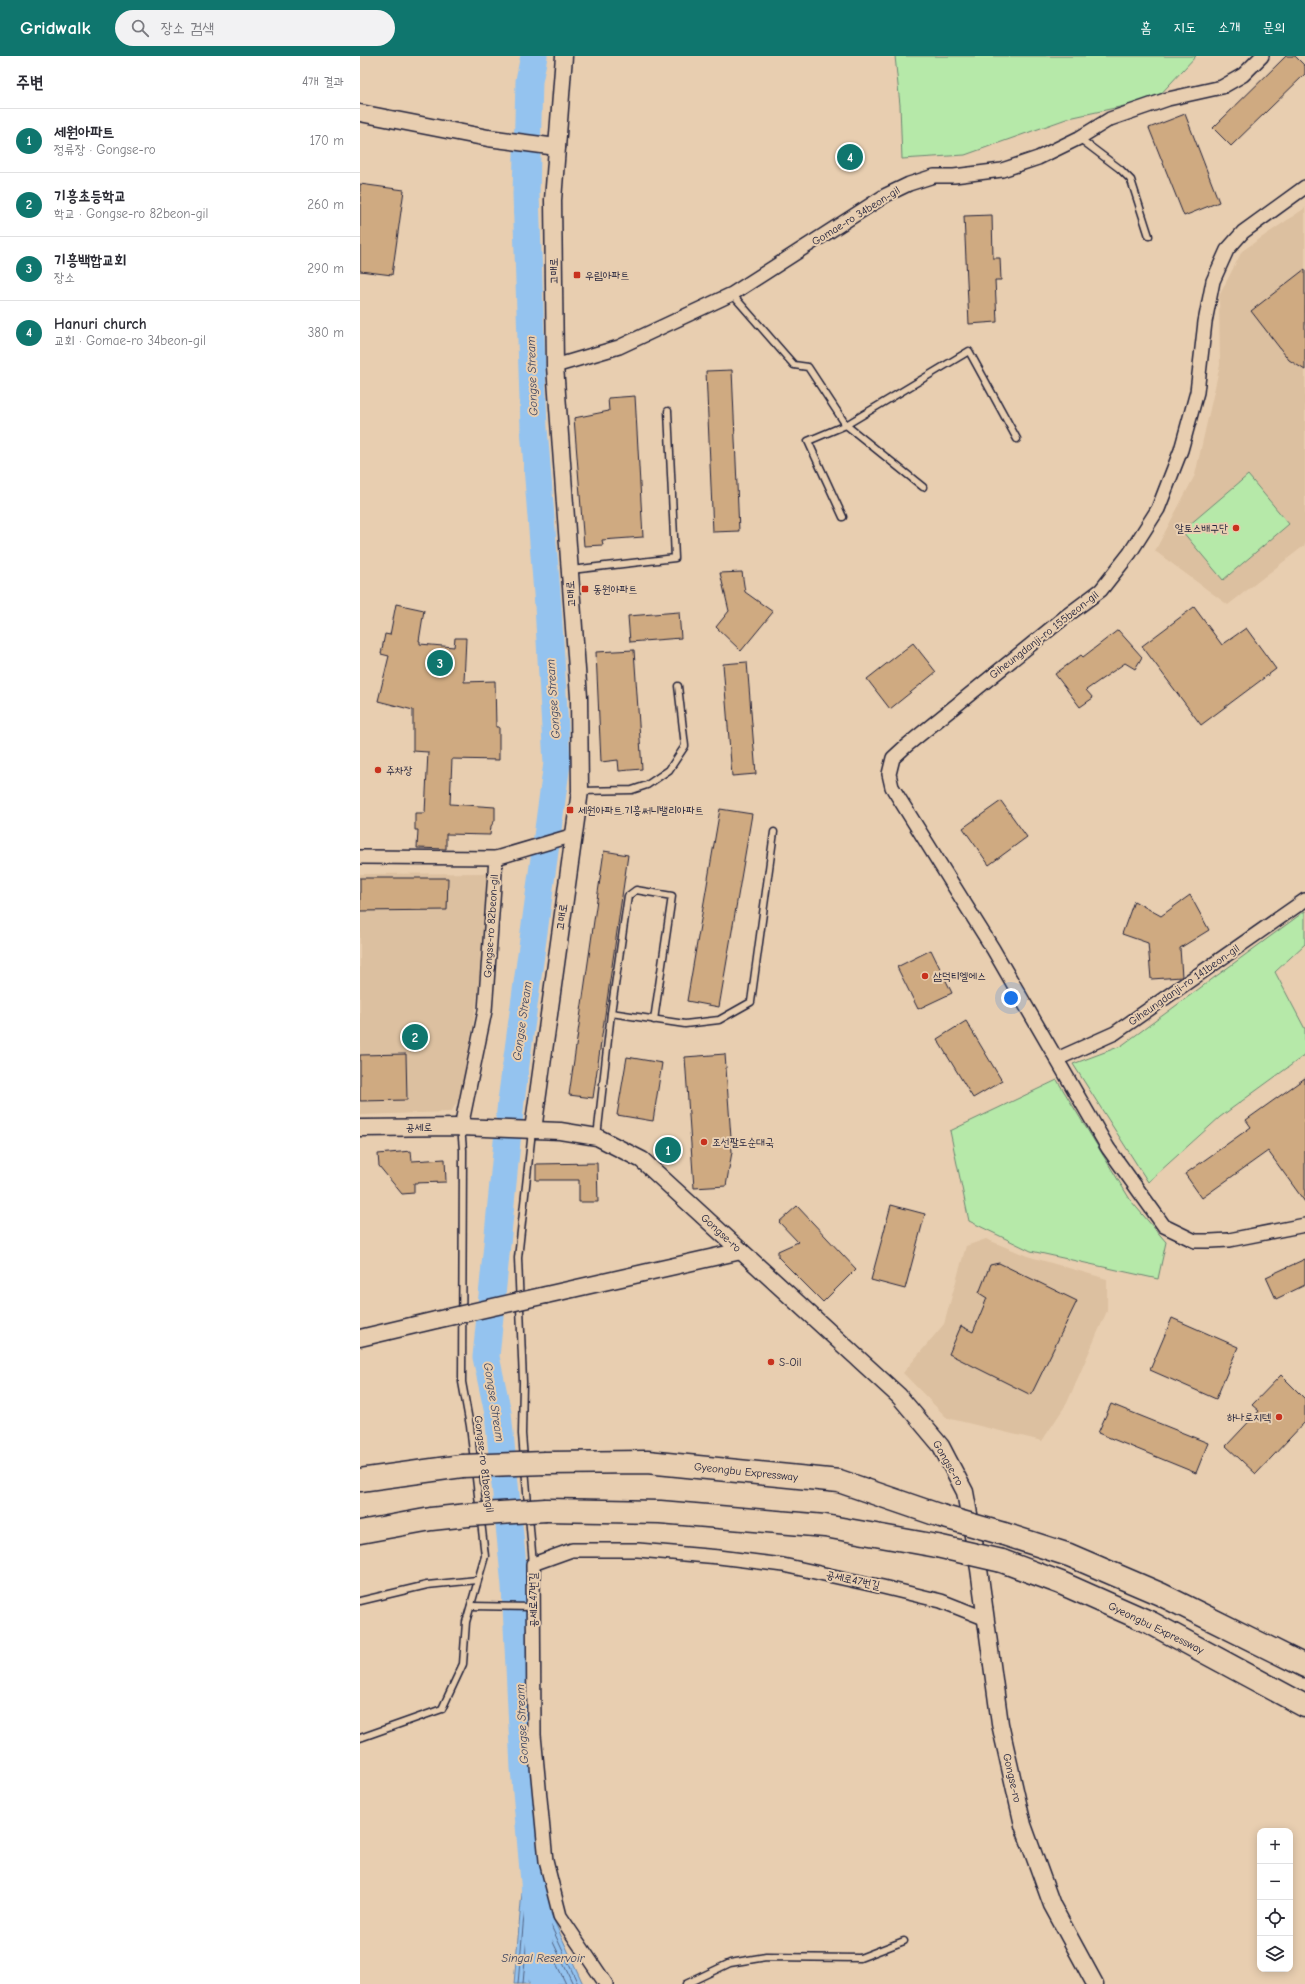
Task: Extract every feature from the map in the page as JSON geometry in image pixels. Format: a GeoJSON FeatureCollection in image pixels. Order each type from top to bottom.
{"type":"FeatureCollection","features":[{"type":"Feature","properties":{"kind":"highway","name":"Gyeongbu Expressway"},"geometry":{"type":"LineString","coordinates":[[360,1480],[462,1466],[545,1463],[647,1462],[839,1481],[941,1516],[1069,1555],[1160,1594],[1305,1666]]}},
{"type":"Feature","properties":{"kind":"highway","name":"Gyeongbu Expressway"},"geometry":{"type":"LineString","coordinates":[[431,1519],[546,1510],[660,1512],[825,1526],[937,1546],[1002,1561],[1060,1583],[1151,1623],[1305,1706]]}},
{"type":"Feature","properties":{"kind":"highway"},"geometry":{"type":"LineString","coordinates":[[360,1532],[431,1519]]}},
{"type":"Feature","properties":{"kind":"highway"},"geometry":{"type":"LineString","coordinates":[[360,1543],[431,1519]]}},
{"type":"Feature","properties":{"kind":"street","name":"고매로"},"geometry":{"type":"LineString","coordinates":[[532,1130],[580,791],[579,697],[555,366],[553,200],[564,56]]}},
{"type":"Feature","properties":{"kind":"street","name":"Gomae-ro 34beon-gil"},"geometry":{"type":"LineString","coordinates":[[555,366],[619,347],[732,294],[886,194],[909,184],[934,176],[954,176],[1002,170],[1038,158],[1079,138],[1110,119],[1168,99],[1222,87],[1243,75],[1262,56]]}},
{"type":"Feature","properties":{"kind":"street"},"geometry":{"type":"LineString","coordinates":[[360,113],[488,138],[558,147]]}},
{"type":"Feature","properties":{"kind":"street","name":"Giheungdanji-ro 155beon-gil"},"geometry":{"type":"LineString","coordinates":[[1305,187],[1243,232],[1227,250],[1213,281],[1205,322],[1197,392],[1180,450],[1158,509],[1130,553],[1101,590],[1065,617],[893,758],[889,774],[892,787],[993,949],[1108,1148],[1164,1226],[1195,1241],[1211,1241],[1229,1240],[1305,1225]]}},
{"type":"Feature","properties":{"kind":"street"},"geometry":{"type":"LineString","coordinates":[[496,858],[574,835]]}},
{"type":"Feature","properties":{"kind":"street","name":"Gongse-ro 82beon-gil"},"geometry":{"type":"LineString","coordinates":[[360,857],[496,858],[485,1011],[461,1127]]}},
{"type":"Feature","properties":{"kind":"street","name":"Giheungdanji-ro 141beon-gil"},"geometry":{"type":"LineString","coordinates":[[1057,1059],[1115,1033],[1305,900]]}},
{"type":"Feature","properties":{"kind":"street","name":"공세로"},"geometry":{"type":"LineString","coordinates":[[360,1128],[461,1127],[479,1129],[532,1130]]}},
{"type":"Feature","properties":{"kind":"street","name":"Gongse-ro"},"geometry":{"type":"LineString","coordinates":[[532,1130],[560,1131],[597,1137],[642,1160],[899,1396],[941,1446],[964,1492],[979,1569],[984,1618],[1000,1724],[1023,1825],[1052,1905],[1095,1984]]}},
{"type":"Feature","properties":{"kind":"street"},"geometry":{"type":"LineString","coordinates":[[360,1338],[741,1251]]}},
{"type":"Feature","properties":{"kind":"street","name":"공세로47번길"},"geometry":{"type":"LineString","coordinates":[[606,1984],[560,1916],[546,1861],[534,1735],[532,1607],[533,1564],[572,1550],[638,1550],[719,1557],[783,1566],[883,1587],[941,1601],[984,1618]]}},
{"type":"Feature","properties":{"kind":"lane"},"geometry":{"type":"LineString","coordinates":[[1079,138],[1120,169],[1130,180],[1149,236]]}},
{"type":"Feature","properties":{"kind":"lane"},"geometry":{"type":"LineString","coordinates":[[732,294],[794,365],[808,366],[846,425],[923,487]]}},
{"type":"Feature","properties":{"kind":"lane"},"geometry":{"type":"LineString","coordinates":[[843,517],[808,441],[846,425],[969,351],[1017,440]]}},
{"type":"Feature","properties":{"kind":"lane"},"geometry":{"type":"LineString","coordinates":[[570,570],[675,558],[668,411]]}},
{"type":"Feature","properties":{"kind":"lane"},"geometry":{"type":"LineString","coordinates":[[580,791],[632,790],[647,785],[669,770],[685,746],[678,686]]}},
{"type":"Feature","properties":{"kind":"lane"},"geometry":{"type":"LineString","coordinates":[[611,1013],[685,1024],[720,1020],[751,1002],[774,832]]}},
{"type":"Feature","properties":{"kind":"lane"},"geometry":{"type":"LineString","coordinates":[[597,1137],[611,1013],[628,896],[636,890],[672,896],[654,1020]]}},
{"type":"Feature","properties":{"kind":"lane","name":"Gongse-ro 81beongil"},"geometry":{"type":"LineString","coordinates":[[360,1738],[442,1710],[463,1664],[466,1622],[485,1556],[470,1426],[462,1382],[463,1150],[461,1127]]}},
{"type":"Feature","properties":{"kind":"lane"},"geometry":{"type":"LineString","coordinates":[[532,1130],[518,1258],[523,1382],[522,1434],[533,1564]]}},
{"type":"Feature","properties":{"kind":"lane"},"geometry":{"type":"LineString","coordinates":[[360,1601],[427,1585],[477,1580]]}},
{"type":"Feature","properties":{"kind":"lane"},"geometry":{"type":"LineString","coordinates":[[471,1606],[532,1607]]}},
{"type":"Feature","properties":{"kind":"lane"},"geometry":{"type":"LineString","coordinates":[[686,1984],[730,1963],[766,1957],[860,1958],[904,1941]]}},
{"type":"Feature","properties":{"kind":"shaded area"},"geometry":{"type":"Polygon","coordinates":[[[1305,208],[1305,545],[1228,605],[1155,551],[1195,475],[1220,365],[1219,296],[1242,251],[1305,208]]]}},
{"type":"Feature","properties":{"kind":"shaded area"},"geometry":{"type":"Polygon","coordinates":[[[487,873],[480,979],[462,1094],[451,1112],[360,1115],[360,874],[487,873]]]}},
{"type":"Feature","properties":{"kind":"shaded area"},"geometry":{"type":"Polygon","coordinates":[[[986,1239],[1027,1256],[1107,1279],[1107,1311],[1067,1403],[1042,1441],[947,1418],[903,1373],[944,1324],[966,1246],[986,1239]]]}},
{"type":"Feature","properties":{"kind":"green space"},"geometry":{"type":"Polygon","coordinates":[[[895,56],[1196,56],[1156,99],[1069,118],[965,155],[902,159],[900,105],[895,56]]]}},
{"type":"Feature","properties":{"kind":"green space","name":"알토스배구단"},"geometry":{"type":"Polygon","coordinates":[[[1248,475],[1289,524],[1223,580],[1182,531],[1248,475]]]}},
{"type":"Feature","properties":{"kind":"green space"},"geometry":{"type":"Polygon","coordinates":[[[1305,911],[1305,944],[1275,972],[1305,1029],[1305,1055],[1220,1117],[1148,1182],[1073,1064],[1121,1046],[1305,911]]]}},
{"type":"Feature","properties":{"kind":"green space"},"geometry":{"type":"Polygon","coordinates":[[[1057,1080],[1131,1201],[1166,1242],[1158,1279],[1031,1251],[969,1221],[950,1131],[1057,1080]]]}},
{"type":"Feature","properties":{"kind":"water","name":"Singal Reservoir"},"geometry":{"type":"Polygon","coordinates":[[[525,1857],[583,1984],[514,1984],[525,1857]]]}},
{"type":"Feature","properties":{"kind":"building"},"geometry":{"type":"Polygon","coordinates":[[[1286,56],[1295,56],[1305,66],[1305,74],[1231,146],[1213,128],[1286,56]]]}},
{"type":"Feature","properties":{"kind":"building"},"geometry":{"type":"Polygon","coordinates":[[[1185,114],[1219,202],[1184,216],[1149,128],[1185,114]]]}},
{"type":"Feature","properties":{"kind":"building"},"geometry":{"type":"Polygon","coordinates":[[[360,184],[404,190],[392,275],[360,271],[360,184]]]}},
{"type":"Feature","properties":{"kind":"building"},"geometry":{"type":"Polygon","coordinates":[[[992,215],[993,258],[1000,258],[1001,280],[995,280],[997,322],[969,324],[964,216],[992,215]]]}},
{"type":"Feature","properties":{"kind":"building"},"geometry":{"type":"Polygon","coordinates":[[[1305,269],[1305,370],[1289,360],[1251,311],[1305,269]]]}},
{"type":"Feature","properties":{"kind":"building"},"geometry":{"type":"Polygon","coordinates":[[[732,370],[739,531],[713,532],[706,371],[732,370]]]}},
{"type":"Feature","properties":{"kind":"building"},"geometry":{"type":"Polygon","coordinates":[[[635,396],[643,537],[602,540],[603,545],[584,546],[574,418],[609,411],[608,398],[635,396]]]}},
{"type":"Feature","properties":{"kind":"building"},"geometry":{"type":"Polygon","coordinates":[[[742,572],[745,592],[773,612],[741,651],[716,627],[729,611],[720,573],[742,572]]]}},
{"type":"Feature","properties":{"kind":"building"},"geometry":{"type":"Polygon","coordinates":[[[396,604],[424,610],[419,641],[420,644],[454,647],[455,638],[466,638],[464,682],[495,681],[496,727],[499,727],[499,760],[452,759],[450,804],[495,807],[495,820],[491,826],[490,835],[446,834],[446,849],[417,848],[418,830],[415,830],[415,813],[425,813],[428,752],[413,751],[413,710],[378,701],[389,656],[381,654],[385,634],[390,635],[396,604]]]}},
{"type":"Feature","properties":{"kind":"building"},"geometry":{"type":"Polygon","coordinates":[[[1194,607],[1222,645],[1246,628],[1276,669],[1201,725],[1142,646],[1194,607]]]}},
{"type":"Feature","properties":{"kind":"building"},"geometry":{"type":"Polygon","coordinates":[[[679,612],[681,638],[630,642],[628,616],[679,612]]]}},
{"type":"Feature","properties":{"kind":"building"},"geometry":{"type":"Polygon","coordinates":[[[1118,630],[1142,657],[1135,669],[1125,663],[1086,690],[1093,698],[1080,707],[1055,674],[1081,655],[1083,657],[1118,630]]]}},
{"type":"Feature","properties":{"kind":"building"},"geometry":{"type":"Polygon","coordinates":[[[913,643],[936,672],[890,709],[867,679],[913,643]]]}},
{"type":"Feature","properties":{"kind":"building"},"geometry":{"type":"Polygon","coordinates":[[[634,650],[642,769],[619,771],[618,760],[601,762],[596,652],[634,650]]]}},
{"type":"Feature","properties":{"kind":"building"},"geometry":{"type":"Polygon","coordinates":[[[747,662],[756,774],[732,776],[723,664],[747,662]]]}},
{"type":"Feature","properties":{"kind":"building"},"geometry":{"type":"Polygon","coordinates":[[[1001,801],[1027,837],[989,865],[963,828],[1001,801]]]}},
{"type":"Feature","properties":{"kind":"building"},"geometry":{"type":"Polygon","coordinates":[[[720,809],[752,814],[719,1007],[687,1001],[720,809]]]}},
{"type":"Feature","properties":{"kind":"building"},"geometry":{"type":"Polygon","coordinates":[[[604,851],[628,855],[593,1098],[569,1095],[604,851]]]}},
{"type":"Feature","properties":{"kind":"building"},"geometry":{"type":"Polygon","coordinates":[[[360,878],[448,878],[447,910],[360,911],[360,878]]]}},
{"type":"Feature","properties":{"kind":"building"},"geometry":{"type":"Polygon","coordinates":[[[1190,895],[1209,930],[1180,948],[1182,977],[1151,979],[1148,943],[1122,934],[1134,901],[1161,916],[1190,895]]]}},
{"type":"Feature","properties":{"kind":"building"},"geometry":{"type":"Polygon","coordinates":[[[931,950],[952,993],[918,1009],[897,967],[931,950]]]}},
{"type":"Feature","properties":{"kind":"building"},"geometry":{"type":"Polygon","coordinates":[[[966,1021],[1002,1081],[973,1098],[937,1039],[966,1021]]]}},
{"type":"Feature","properties":{"kind":"building"},"geometry":{"type":"Polygon","coordinates":[[[406,1054],[407,1100],[360,1101],[360,1055],[406,1054]]]}},
{"type":"Feature","properties":{"kind":"building"},"geometry":{"type":"Polygon","coordinates":[[[725,1054],[732,1152],[726,1186],[694,1188],[685,1057],[725,1054]]]}},
{"type":"Feature","properties":{"kind":"building"},"geometry":{"type":"Polygon","coordinates":[[[627,1057],[662,1063],[653,1121],[617,1115],[627,1057]]]}},
{"type":"Feature","properties":{"kind":"building"},"geometry":{"type":"Polygon","coordinates":[[[1305,1078],[1305,1202],[1268,1151],[1202,1198],[1185,1174],[1251,1127],[1246,1120],[1305,1078]]]}},
{"type":"Feature","properties":{"kind":"building"},"geometry":{"type":"Polygon","coordinates":[[[411,1151],[412,1161],[445,1159],[446,1182],[414,1183],[414,1193],[402,1194],[379,1166],[378,1154],[411,1151]]]}},
{"type":"Feature","properties":{"kind":"building"},"geometry":{"type":"Polygon","coordinates":[[[597,1163],[598,1202],[579,1202],[579,1180],[536,1180],[536,1164],[597,1163]]]}},
{"type":"Feature","properties":{"kind":"building"},"geometry":{"type":"Polygon","coordinates":[[[891,1205],[925,1214],[905,1289],[871,1280],[891,1205]]]}},
{"type":"Feature","properties":{"kind":"building"},"geometry":{"type":"Polygon","coordinates":[[[797,1206],[856,1269],[823,1302],[778,1257],[778,1251],[798,1242],[779,1222],[797,1206]]]}},
{"type":"Feature","properties":{"kind":"building"},"geometry":{"type":"Polygon","coordinates":[[[1305,1259],[1305,1285],[1276,1299],[1266,1277],[1305,1259]]]}},
{"type":"Feature","properties":{"kind":"building"},"geometry":{"type":"Polygon","coordinates":[[[999,1263],[1077,1301],[1031,1395],[949,1354],[961,1326],[973,1332],[987,1298],[979,1293],[990,1265],[999,1263]]]}},
{"type":"Feature","properties":{"kind":"building"},"geometry":{"type":"Polygon","coordinates":[[[1172,1318],[1238,1347],[1216,1399],[1150,1370],[1172,1318]]]}},
{"type":"Feature","properties":{"kind":"building"},"geometry":{"type":"Polygon","coordinates":[[[1281,1375],[1305,1399],[1305,1422],[1256,1474],[1226,1446],[1259,1411],[1252,1405],[1281,1375]]]}},
{"type":"Feature","properties":{"kind":"building"},"geometry":{"type":"Polygon","coordinates":[[[1111,1404],[1208,1443],[1196,1473],[1098,1433],[1111,1404]]]}},
{"type":"Feature","properties":{"kind":"waterway","name":"Gongse Stream"},"geometry":{"type":"LineString","coordinates":[[534,56],[529,81],[526,194],[534,428],[548,606],[557,763],[511,1101],[486,1357],[498,1413],[515,1586],[524,1768],[543,1984]]}},
{"type":"Feature","properties":{"kind":"place","name":"Hanuri church"},"geometry":{"type":"Point","coordinates":[850,157]}},
{"type":"Feature","properties":{"kind":"place","name":"우림아파트"},"geometry":{"type":"Point","coordinates":[577,275]}},
{"type":"Feature","properties":{"kind":"place","name":"알토스배구단"},"geometry":{"type":"Point","coordinates":[1236,528]}},
{"type":"Feature","properties":{"kind":"place","name":"동원아파트"},"geometry":{"type":"Point","coordinates":[585,589]}},
{"type":"Feature","properties":{"kind":"place","name":"기흥백합교회"},"geometry":{"type":"Point","coordinates":[440,663]}},
{"type":"Feature","properties":{"kind":"place","name":"주차장"},"geometry":{"type":"Point","coordinates":[378,770]}},
{"type":"Feature","properties":{"kind":"place","name":"세원아파트.기흥써니밸리아파트"},"geometry":{"type":"Point","coordinates":[570,810]}},
{"type":"Feature","properties":{"kind":"place","name":"삼덕티엘에스"},"geometry":{"type":"Point","coordinates":[925,976]}},
{"type":"Feature","properties":{"kind":"place","name":"기흥초등학교"},"geometry":{"type":"Point","coordinates":[415,1037]}},
{"type":"Feature","properties":{"kind":"place","name":"조선팔도순대국"},"geometry":{"type":"Point","coordinates":[704,1142]}},
{"type":"Feature","properties":{"kind":"place","name":"세원아파트"},"geometry":{"type":"Point","coordinates":[668,1150]}},
{"type":"Feature","properties":{"kind":"place","name":"S-Oil"},"geometry":{"type":"Point","coordinates":[771,1362]}},
{"type":"Feature","properties":{"kind":"place","name":"하나로지텍"},"geometry":{"type":"Point","coordinates":[1279,1417]}}]}
